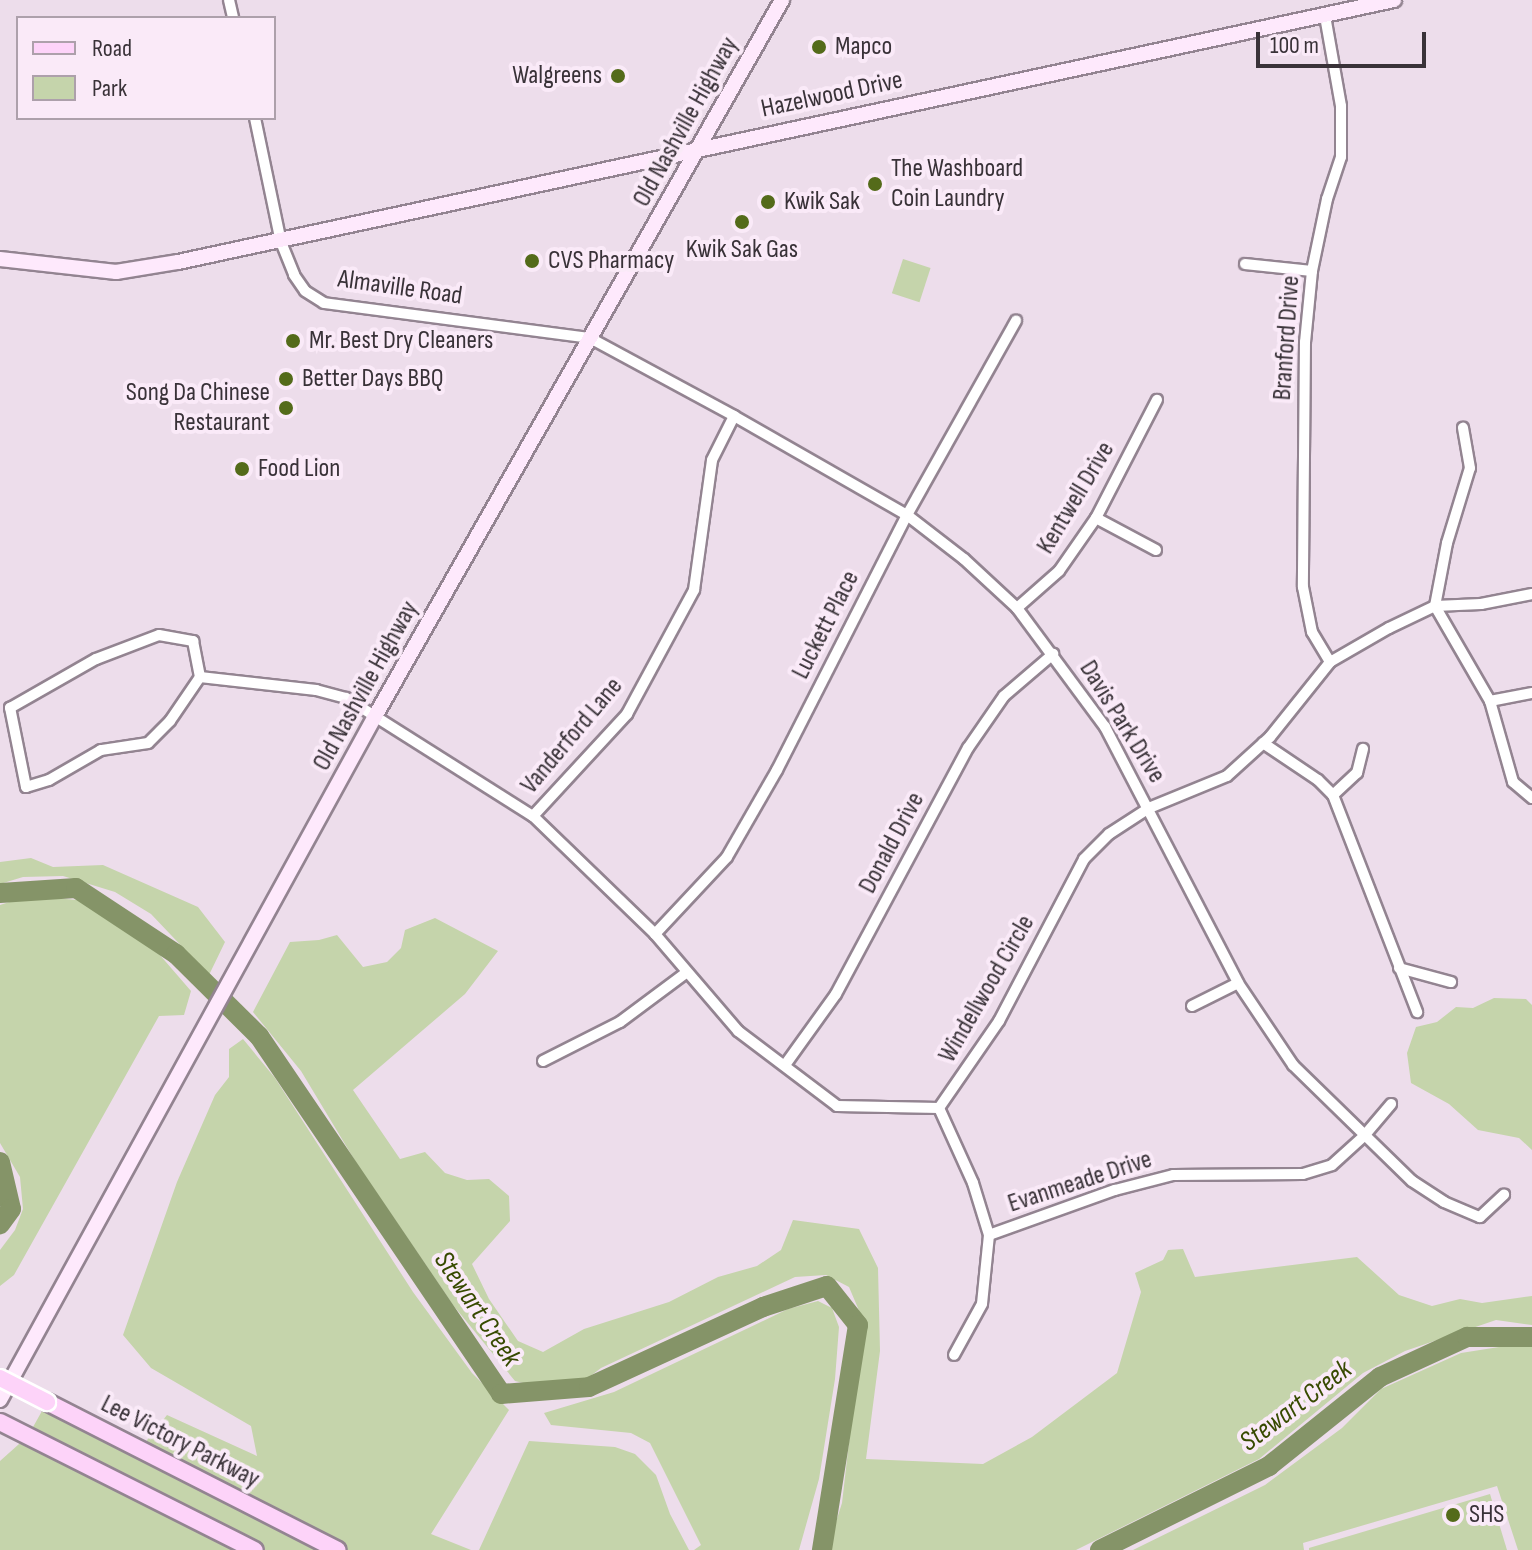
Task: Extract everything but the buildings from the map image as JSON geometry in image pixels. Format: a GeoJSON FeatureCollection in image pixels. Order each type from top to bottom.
{"type":"FeatureCollection","features":[{"type":"Feature","properties":{"kind":"main road","name":"Old Nashville Highway"},"geometry":{"type":"LineString","coordinates":[[0,1400],[374,718],[782,0]]}},
{"type":"Feature","properties":{"kind":"main road","name":"Hazelwood Drive"},"geometry":{"type":"LineString","coordinates":[[281,242],[700,147],[1394,0]]}},
{"type":"Feature","properties":{"kind":"main road"},"geometry":{"type":"LineString","coordinates":[[0,259],[116,272],[281,242]]}},
{"type":"Feature","properties":{"kind":"main road","name":"Lee Victory Parkway"},"geometry":{"type":"LineString","coordinates":[[0,1378],[316,1545],[337,1550]]}},
{"type":"Feature","properties":{"kind":"main road"},"geometry":{"type":"LineString","coordinates":[[0,1422],[255,1550]]}},
{"type":"Feature","properties":{"kind":"main road"},"geometry":{"type":"LineString","coordinates":[[121,1482],[146,1503],[238,1550]]}},
{"type":"Feature","properties":{"kind":"street","name":"Branford Drive"},"geometry":{"type":"LineString","coordinates":[[1325,16],[1339,81],[1341,157],[1327,199],[1312,271],[1305,342],[1303,587],[1312,632],[1330,662]]}},
{"type":"Feature","properties":{"kind":"street","name":"Almaville Road"},"geometry":{"type":"LineString","coordinates":[[255,120],[281,242],[294,275],[305,291],[324,303],[590,338]]}},
{"type":"Feature","properties":{"kind":"street"},"geometry":{"type":"LineString","coordinates":[[1245,264],[1312,271]]}},
{"type":"Feature","properties":{"kind":"street","name":"Luckett Place"},"geometry":{"type":"LineString","coordinates":[[655,934],[727,857],[777,770],[907,515],[1016,321]]}},
{"type":"Feature","properties":{"kind":"street","name":"Davis Park Drive"},"geometry":{"type":"LineString","coordinates":[[590,338],[907,515],[964,559],[1017,608],[1105,727],[1238,983],[1293,1065],[1412,1181],[1444,1202],[1480,1217],[1504,1195]]}},
{"type":"Feature","properties":{"kind":"street","name":"Kentwell Drive"},"geometry":{"type":"LineString","coordinates":[[1017,608],[1059,571],[1096,518],[1157,400]]}},
{"type":"Feature","properties":{"kind":"street","name":"Vanderford Lane"},"geometry":{"type":"LineString","coordinates":[[533,816],[627,714],[681,617],[694,590],[712,460],[734,416]]}},
{"type":"Feature","properties":{"kind":"street"},"geometry":{"type":"LineString","coordinates":[[1463,428],[1470,468],[1447,543],[1435,606],[1490,701],[1513,782],[1532,798]]}},
{"type":"Feature","properties":{"kind":"street"},"geometry":{"type":"LineString","coordinates":[[1096,518],[1156,550]]}},
{"type":"Feature","properties":{"kind":"street"},"geometry":{"type":"LineString","coordinates":[[1435,606],[1481,604],[1532,594]]}},
{"type":"Feature","properties":{"kind":"street","name":"Windellwood Circle"},"geometry":{"type":"LineString","coordinates":[[939,1108],[999,1021],[1084,859],[1109,834],[1149,808],[1227,776],[1263,743],[1330,662],[1435,606]]}},
{"type":"Feature","properties":{"kind":"street"},"geometry":{"type":"LineString","coordinates":[[159,635],[193,641],[200,677],[170,721],[148,743],[101,750],[49,780],[26,787],[10,708],[96,659],[159,635]]}},
{"type":"Feature","properties":{"kind":"street","name":"Donald Drive"},"geometry":{"type":"LineString","coordinates":[[785,1065],[836,994],[968,748],[1004,696],[1053,654]]}},
{"type":"Feature","properties":{"kind":"street"},"geometry":{"type":"LineString","coordinates":[[200,677],[316,690],[346,698],[533,816],[655,934],[738,1031],[837,1106],[939,1108],[973,1183],[989,1235],[982,1304],[954,1355]]}},
{"type":"Feature","properties":{"kind":"street"},"geometry":{"type":"LineString","coordinates":[[1490,701],[1532,693]]}},
{"type":"Feature","properties":{"kind":"street"},"geometry":{"type":"LineString","coordinates":[[1263,743],[1318,780],[1333,795],[1417,1012]]}},
{"type":"Feature","properties":{"kind":"street"},"geometry":{"type":"LineString","coordinates":[[1333,795],[1357,773],[1363,749]]}},
{"type":"Feature","properties":{"kind":"street"},"geometry":{"type":"LineString","coordinates":[[1399,968],[1451,982]]}},
{"type":"Feature","properties":{"kind":"street"},"geometry":{"type":"LineString","coordinates":[[543,1061],[620,1022],[686,973]]}},
{"type":"Feature","properties":{"kind":"street"},"geometry":{"type":"LineString","coordinates":[[1192,1006],[1238,983]]}},
{"type":"Feature","properties":{"kind":"street","name":"Evanmeade Drive"},"geometry":{"type":"LineString","coordinates":[[989,1235],[1115,1190],[1173,1175],[1303,1174],[1332,1165],[1364,1136],[1391,1104]]}},
{"type":"Feature","properties":{"kind":"green space"},"geometry":{"type":"Polygon","coordinates":[[[903,259],[931,268],[919,302],[892,293],[903,259]]]}},
{"type":"Feature","properties":{"kind":"green space"},"geometry":{"type":"Polygon","coordinates":[[[31,858],[53,867],[103,865],[198,907],[225,942],[209,975],[151,914],[115,892],[63,876],[23,877],[0,884],[0,862],[31,858]]]}},
{"type":"Feature","properties":{"kind":"green space"},"geometry":{"type":"Polygon","coordinates":[[[28,896],[78,900],[159,954],[191,991],[184,1015],[159,1016],[14,1275],[0,1286],[0,1250],[15,1230],[23,1209],[20,1177],[0,1143],[0,905],[28,896]]]}},
{"type":"Feature","properties":{"kind":"green space"},"geometry":{"type":"Polygon","coordinates":[[[435,918],[498,951],[465,994],[353,1090],[400,1159],[425,1152],[445,1173],[467,1180],[489,1179],[509,1196],[510,1221],[472,1264],[489,1299],[518,1341],[543,1352],[584,1329],[669,1302],[718,1277],[757,1266],[781,1250],[793,1220],[859,1229],[878,1268],[880,1351],[866,1459],[983,1464],[1032,1437],[1117,1373],[1141,1292],[1135,1273],[1163,1260],[1168,1250],[1183,1249],[1195,1277],[1357,1257],[1399,1295],[1432,1306],[1460,1299],[1482,1303],[1532,1296],[1532,1325],[1496,1320],[1405,1351],[1363,1373],[1259,1459],[1076,1550],[827,1550],[842,1503],[863,1320],[849,1287],[826,1275],[795,1277],[601,1368],[584,1381],[540,1387],[515,1381],[453,1305],[357,1164],[301,1071],[253,1012],[290,942],[337,935],[363,967],[387,962],[401,948],[405,930],[435,918]]]}},
{"type":"Feature","properties":{"kind":"green space"},"geometry":{"type":"Polygon","coordinates":[[[1494,998],[1526,999],[1532,1005],[1532,1150],[1519,1138],[1478,1130],[1449,1104],[1411,1083],[1407,1053],[1416,1027],[1437,1022],[1456,1007],[1473,1008],[1494,998]]]}},
{"type":"Feature","properties":{"kind":"green space"},"geometry":{"type":"Polygon","coordinates":[[[243,1039],[275,1078],[413,1292],[472,1373],[509,1410],[431,1534],[471,1550],[0,1550],[0,1461],[28,1436],[47,1402],[140,1449],[167,1415],[257,1456],[251,1426],[151,1368],[123,1335],[177,1182],[215,1095],[229,1077],[229,1049],[243,1039]]]}},
{"type":"Feature","properties":{"kind":"green space"},"geometry":{"type":"Polygon","coordinates":[[[818,1301],[832,1308],[839,1327],[835,1379],[819,1479],[799,1550],[694,1550],[701,1545],[650,1443],[631,1433],[551,1425],[544,1413],[614,1392],[788,1309],[818,1301]]]}},
{"type":"Feature","properties":{"kind":"green space"},"geometry":{"type":"Polygon","coordinates":[[[1518,1344],[1532,1346],[1532,1550],[1518,1550],[1497,1486],[1303,1543],[1304,1550],[1133,1550],[1265,1485],[1342,1428],[1381,1389],[1461,1353],[1518,1344]]]}},
{"type":"Feature","properties":{"kind":"green space"},"geometry":{"type":"Polygon","coordinates":[[[529,1441],[615,1447],[635,1454],[656,1475],[670,1514],[689,1550],[479,1550],[529,1441]]]}},
{"type":"Feature","properties":{"kind":"green space","name":"SHS"},"geometry":{"type":"Polygon","coordinates":[[[1490,1494],[1507,1550],[1309,1550],[1309,1548],[1490,1494]]]}},
{"type":"Feature","properties":{"kind":"waterway","name":"Stewart Creek"},"geometry":{"type":"LineString","coordinates":[[0,893],[76,888],[176,954],[259,1036],[501,1394],[589,1387],[763,1307],[827,1286],[858,1325],[822,1550]]}},
{"type":"Feature","properties":{"kind":"waterway","name":"Stewart Creek"},"geometry":{"type":"LineString","coordinates":[[0,1162],[11,1209],[0,1224]]}},
{"type":"Feature","properties":{"kind":"waterway","name":"Stewart Creek"},"geometry":{"type":"LineString","coordinates":[[1100,1550],[1269,1466],[1380,1377],[1467,1337],[1532,1337]]}},
{"type":"Feature","properties":{"kind":"place","name":"Mapco"},"geometry":{"type":"Point","coordinates":[819,47]}},
{"type":"Feature","properties":{"kind":"place","name":"Walgreens"},"geometry":{"type":"Point","coordinates":[618,76]}},
{"type":"Feature","properties":{"kind":"place","name":"The Washboard Coin Laundry"},"geometry":{"type":"Point","coordinates":[875,184]}},
{"type":"Feature","properties":{"kind":"place","name":"Kwik Sak"},"geometry":{"type":"Point","coordinates":[768,202]}},
{"type":"Feature","properties":{"kind":"place","name":"Kwik Sak Gas"},"geometry":{"type":"Point","coordinates":[742,222]}},
{"type":"Feature","properties":{"kind":"place","name":"CVS Pharmacy"},"geometry":{"type":"Point","coordinates":[532,261]}},
{"type":"Feature","properties":{"kind":"place","name":"Mr. Best Dry Cleaners"},"geometry":{"type":"Point","coordinates":[293,341]}},
{"type":"Feature","properties":{"kind":"place","name":"Better Days BBQ"},"geometry":{"type":"Point","coordinates":[286,379]}},
{"type":"Feature","properties":{"kind":"place","name":"Song Da Chinese Restaurant"},"geometry":{"type":"Point","coordinates":[286,408]}},
{"type":"Feature","properties":{"kind":"place","name":"Food Lion"},"geometry":{"type":"Point","coordinates":[242,469]}},
{"type":"Feature","properties":{"kind":"place","name":"SHS"},"geometry":{"type":"Point","coordinates":[1453,1515]}}]}
